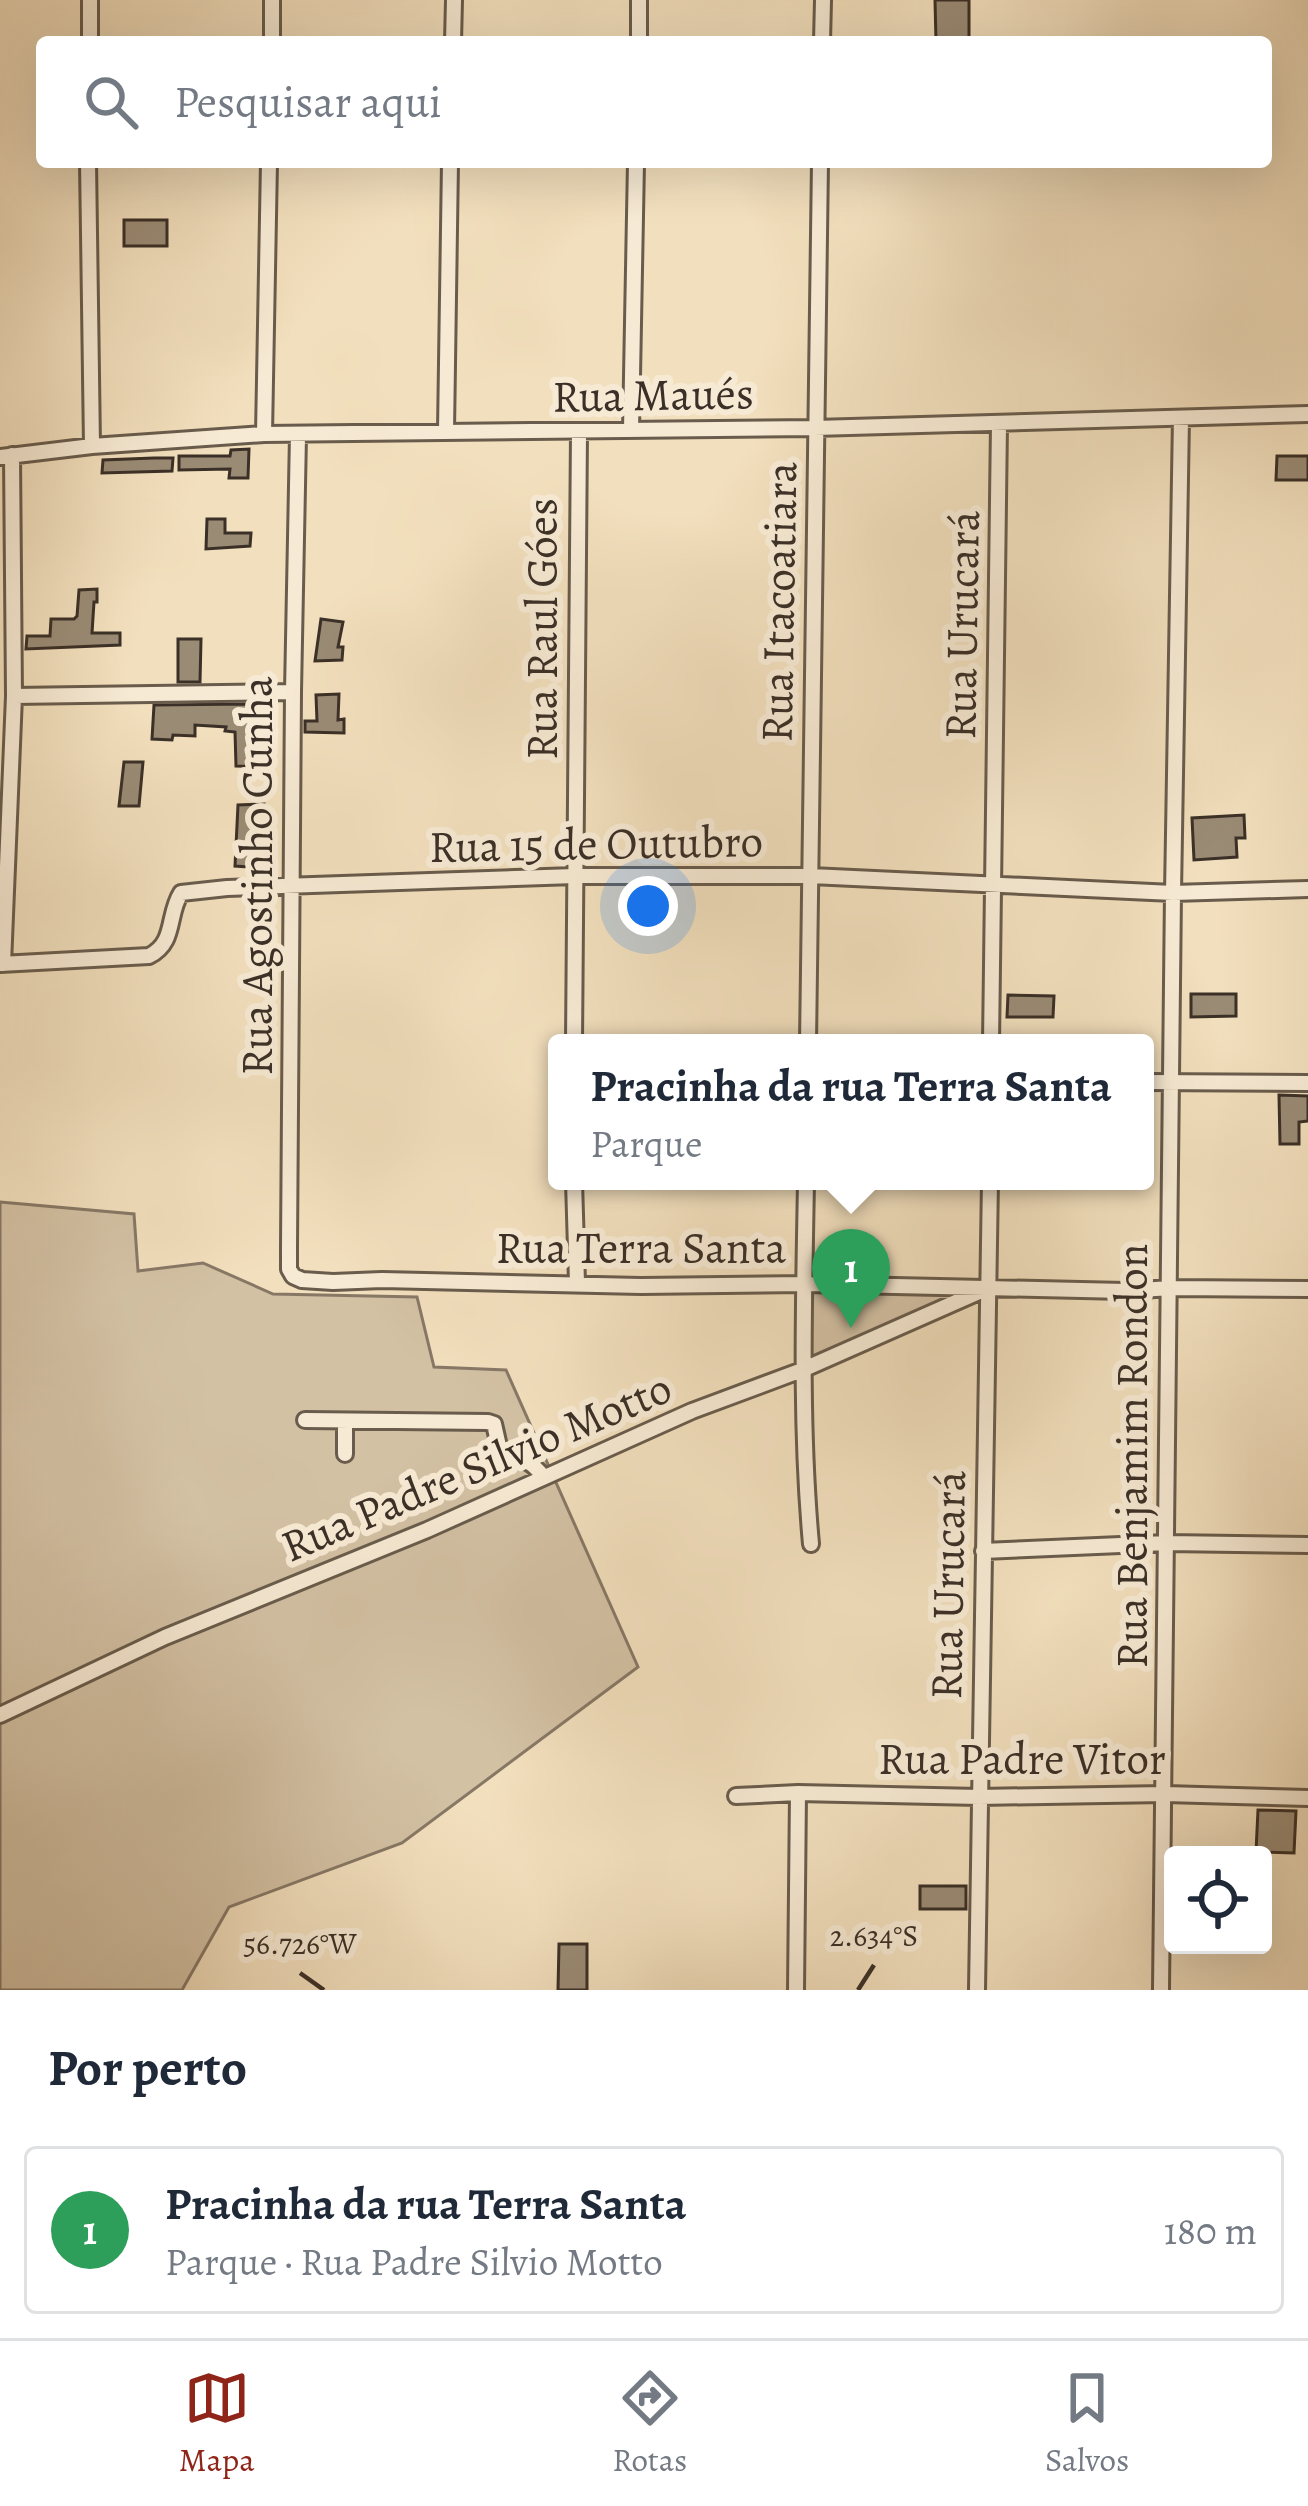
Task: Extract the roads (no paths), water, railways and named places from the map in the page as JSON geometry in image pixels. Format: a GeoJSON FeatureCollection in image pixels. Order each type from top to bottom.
{"type":"FeatureCollection","features":[{"type":"Feature","properties":{"kind":"street"},"geometry":{"type":"LineString","coordinates":[[90,0],[90,36]]}},
{"type":"Feature","properties":{"kind":"street"},"geometry":{"type":"LineString","coordinates":[[272,0],[272,36]]}},
{"type":"Feature","properties":{"kind":"street"},"geometry":{"type":"LineString","coordinates":[[453,36],[454,0]]}},
{"type":"Feature","properties":{"kind":"street"},"geometry":{"type":"LineString","coordinates":[[639,0],[639,36]]}},
{"type":"Feature","properties":{"kind":"street"},"geometry":{"type":"LineString","coordinates":[[822,36],[823,0]]}},
{"type":"Feature","properties":{"kind":"street"},"geometry":{"type":"LineString","coordinates":[[88,168],[92,446]]}},
{"type":"Feature","properties":{"kind":"street"},"geometry":{"type":"LineString","coordinates":[[264,434],[269,168]]}},
{"type":"Feature","properties":{"kind":"street"},"geometry":{"type":"LineString","coordinates":[[446,430],[450,168]]}},
{"type":"Feature","properties":{"kind":"street"},"geometry":{"type":"LineString","coordinates":[[631,430],[637,168]]}},
{"type":"Feature","properties":{"kind":"street","name":"Rua Itacoatiara"},"geometry":{"type":"LineString","coordinates":[[808,1034],[820,168]]}},
{"type":"Feature","properties":{"kind":"street","name":"Rua Maués"},"geometry":{"type":"LineString","coordinates":[[6,456],[264,434],[815,428],[1308,414]]}},
{"type":"Feature","properties":{"kind":"street","name":"Rua Benjamim Rondon"},"geometry":{"type":"LineString","coordinates":[[1161,1990],[1181,418]]}},
{"type":"Feature","properties":{"kind":"street","name":"Rua Urucará"},"geometry":{"type":"LineString","coordinates":[[991,1034],[999,424]]}},
{"type":"Feature","properties":{"kind":"street","name":"Rua Raul Góes"},"geometry":{"type":"LineString","coordinates":[[574,1034],[579,432]]}},
{"type":"Feature","properties":{"kind":"street","name":"Rua Agostinho Cunha"},"geometry":{"type":"LineString","coordinates":[[298,435],[289,1269],[302,1280],[333,1282]]}},
{"type":"Feature","properties":{"kind":"street"},"geometry":{"type":"LineString","coordinates":[[2,964],[14,696],[6,456]]}},
{"type":"Feature","properties":{"kind":"street"},"geometry":{"type":"LineString","coordinates":[[14,696],[292,692]]}},
{"type":"Feature","properties":{"kind":"street","name":"Rua 15 de Outubro"},"geometry":{"type":"LineString","coordinates":[[2,964],[149,956],[168,938],[181,893],[291,885],[575,876],[811,876],[1173,893],[1308,889]]}},
{"type":"Feature","properties":{"kind":"street"},"geometry":{"type":"LineString","coordinates":[[1154,1082],[1308,1083]]}},
{"type":"Feature","properties":{"kind":"street"},"geometry":{"type":"LineString","coordinates":[[574,1190],[577,1283]]}},
{"type":"Feature","properties":{"kind":"street"},"geometry":{"type":"LineString","coordinates":[[806,1190],[802,1370],[811,1544]]}},
{"type":"Feature","properties":{"kind":"street","name":"Rua Urucará"},"geometry":{"type":"LineString","coordinates":[[977,1990],[990,1190]]}},
{"type":"Feature","properties":{"kind":"street","name":"Rua Terra Santa"},"geometry":{"type":"LineString","coordinates":[[333,1282],[1308,1289]]}},
{"type":"Feature","properties":{"kind":"street","name":"Rua Padre Silvio Motto"},"geometry":{"type":"LineString","coordinates":[[0,1715],[165,1637],[987,1289]]}},
{"type":"Feature","properties":{"kind":"street"},"geometry":{"type":"LineString","coordinates":[[305,1420],[494,1424],[501,1455],[508,1461],[525,1459],[544,1478]]}},
{"type":"Feature","properties":{"kind":"street"},"geometry":{"type":"LineString","coordinates":[[345,1421],[345,1454]]}},
{"type":"Feature","properties":{"kind":"street"},"geometry":{"type":"LineString","coordinates":[[983,1551],[1167,1543],[1308,1545]]}},
{"type":"Feature","properties":{"kind":"street"},"geometry":{"type":"LineString","coordinates":[[796,1990],[798,1793]]}},
{"type":"Feature","properties":{"kind":"street","name":"Rua Padre Vitor"},"geometry":{"type":"LineString","coordinates":[[736,1796],[1308,1798]]}},
{"type":"Feature","properties":{"kind":"place","name":"Pracinha da rua Terra Santa"},"geometry":{"type":"Point","coordinates":[851,1328]}}]}
